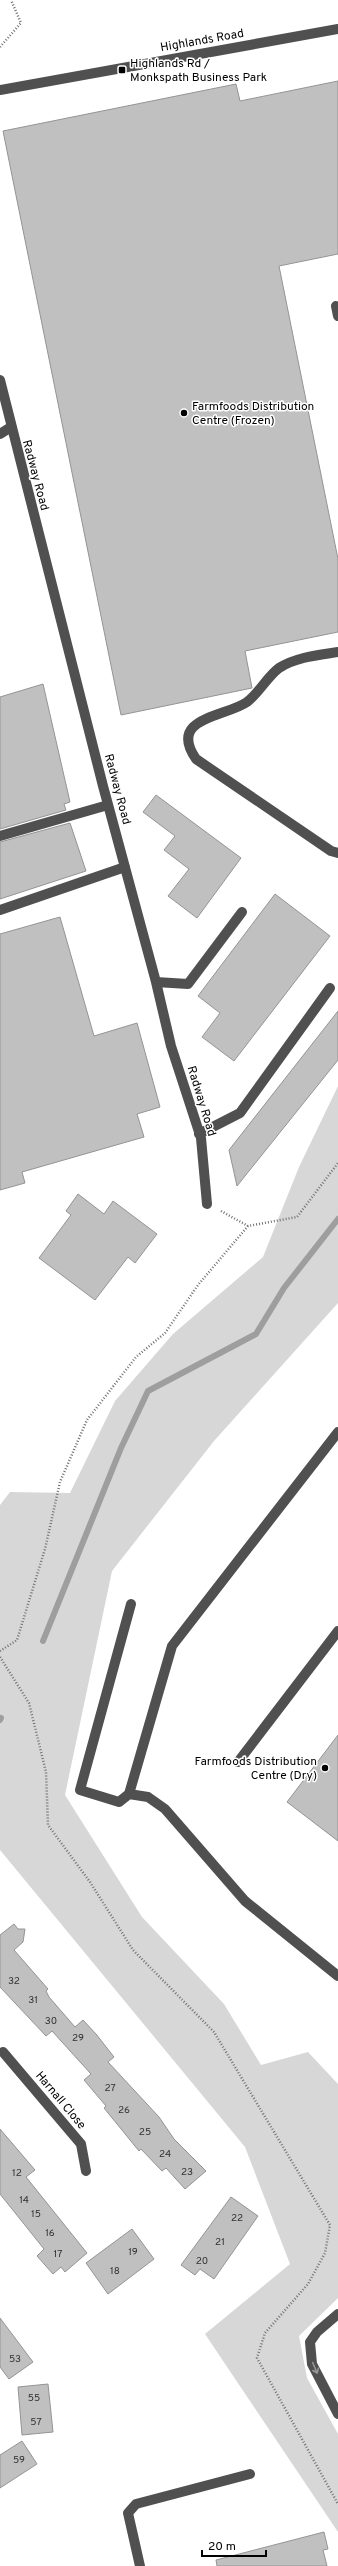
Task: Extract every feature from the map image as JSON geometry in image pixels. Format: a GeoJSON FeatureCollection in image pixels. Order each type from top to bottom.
{"type":"FeatureCollection","features":[{"type":"Feature","properties":{"kind":"street","name":"Highlands Road"},"geometry":{"type":"LineString","coordinates":[[0,90],[338,29]]}},
{"type":"Feature","properties":{"kind":"street","name":"Radway Road"},"geometry":{"type":"LineString","coordinates":[[0,380],[10,427],[108,805],[156,982],[171,1046],[200,1134],[207,1204]]}},
{"type":"Feature","properties":{"kind":"street"},"geometry":{"type":"LineString","coordinates":[[0,434],[10,427]]}},
{"type":"Feature","properties":{"kind":"street"},"geometry":{"type":"LineString","coordinates":[[338,652],[295,660],[279,668],[247,702],[202,719],[190,733],[188,748],[196,759],[331,851],[338,853]]}},
{"type":"Feature","properties":{"kind":"street"},"geometry":{"type":"LineString","coordinates":[[0,836],[108,805]]}},
{"type":"Feature","properties":{"kind":"street"},"geometry":{"type":"LineString","coordinates":[[0,910],[126,867]]}},
{"type":"Feature","properties":{"kind":"street"},"geometry":{"type":"LineString","coordinates":[[156,982],[188,984],[242,912]]}},
{"type":"Feature","properties":{"kind":"street"},"geometry":{"type":"LineString","coordinates":[[200,1134],[240,1113],[330,988]]}},
{"type":"Feature","properties":{"kind":"street"},"geometry":{"type":"LineString","coordinates":[[131,1604],[80,1790],[119,1802],[129,1794],[172,1646],[338,1432]]}},
{"type":"Feature","properties":{"kind":"street"},"geometry":{"type":"LineString","coordinates":[[238,1762],[338,1631]]}},
{"type":"Feature","properties":{"kind":"street"},"geometry":{"type":"LineString","coordinates":[[129,1794],[148,1798],[165,1808],[245,1901],[338,1976]]}},
{"type":"Feature","properties":{"kind":"street","name":"Harnall Close"},"geometry":{"type":"LineString","coordinates":[[1,2052],[81,2144],[86,2171]]}},
{"type":"Feature","properties":{"kind":"street"},"geometry":{"type":"LineString","coordinates":[[338,2314],[317,2332],[310,2342],[312,2364],[338,2414]]}},
{"type":"Feature","properties":{"kind":"street"},"geometry":{"type":"LineString","coordinates":[[140,2566],[128,2512],[136,2504],[250,2474]]}},
{"type":"Feature","properties":{"kind":"path"},"geometry":{"type":"LineString","coordinates":[[0,47],[21,23],[11,0]]}},
{"type":"Feature","properties":{"kind":"path"},"geometry":{"type":"LineString","coordinates":[[207,1204],[248,1226],[298,1217],[338,1163]]}},
{"type":"Feature","properties":{"kind":"path"},"geometry":{"type":"LineString","coordinates":[[0,1651],[17,1640],[45,1549],[60,1482],[87,1420],[136,1357],[165,1333],[198,1285],[248,1226]]}},
{"type":"Feature","properties":{"kind":"path"},"geometry":{"type":"LineString","coordinates":[[0,1657],[29,1703],[46,1772],[48,1826],[90,1882],[133,1950],[214,2032],[330,2225],[325,2253],[308,2284],[265,2333],[258,2358],[338,2504]]}},
{"type":"Feature","properties":{"kind":"shaded area"},"geometry":{"type":"Polygon","coordinates":[[[338,1086],[338,1303],[214,1441],[112,1571],[65,1795],[142,1917],[224,2004],[261,2065],[308,2052],[338,2084],[338,2298],[299,2336],[307,2378],[338,2434],[338,2532],[205,2334],[290,2264],[245,2147],[0,1850],[0,1505],[10,1492],[70,1493],[115,1401],[173,1334],[263,1257],[299,1167],[338,1086]]]}},
{"type":"Feature","properties":{"kind":"building","name":"Farmfoods Distribution Centre (Frozen)"},"geometry":{"type":"Polygon","coordinates":[[[338,81],[338,254],[279,266],[338,559],[338,632],[245,651],[252,688],[121,715],[3,131],[236,84],[240,101],[338,81]]]}},
{"type":"Feature","properties":{"kind":"building"},"geometry":{"type":"Polygon","coordinates":[[[43,684],[70,802],[64,804],[66,810],[0,829],[0,697],[43,684]]]}},
{"type":"Feature","properties":{"kind":"building"},"geometry":{"type":"Polygon","coordinates":[[[156,795],[241,858],[197,918],[168,896],[189,869],[164,850],[175,836],[143,812],[156,795]]]}},
{"type":"Feature","properties":{"kind":"building"},"geometry":{"type":"Polygon","coordinates":[[[70,823],[86,871],[0,899],[0,842],[70,823]]]}},
{"type":"Feature","properties":{"kind":"building"},"geometry":{"type":"Polygon","coordinates":[[[275,894],[330,936],[234,1061],[202,1037],[220,1013],[198,996],[275,894]]]}},
{"type":"Feature","properties":{"kind":"building"},"geometry":{"type":"Polygon","coordinates":[[[60,917],[94,1036],[137,1023],[160,1107],[137,1114],[144,1137],[22,1172],[25,1183],[0,1190],[0,934],[60,917]]]}},
{"type":"Feature","properties":{"kind":"building"},"geometry":{"type":"Polygon","coordinates":[[[338,1011],[338,1060],[237,1186],[229,1150],[338,1011]]]}},
{"type":"Feature","properties":{"kind":"building"},"geometry":{"type":"Polygon","coordinates":[[[78,1194],[104,1214],[113,1201],[157,1234],[135,1263],[128,1257],[95,1300],[39,1258],[71,1215],[66,1211],[78,1194]]]}},
{"type":"Feature","properties":{"kind":"building","name":"Farmfoods Distribution Centre (Dry)"},"geometry":{"type":"Polygon","coordinates":[[[338,1735],[338,1841],[287,1802],[338,1735]]]}},
{"type":"Feature","properties":{"kind":"building"},"geometry":{"type":"Polygon","coordinates":[[[14,1924],[18,1929],[25,1929],[23,1942],[14,1950],[48,1989],[46,1991],[49,1997],[75,2027],[83,2020],[96,2034],[114,2057],[108,2062],[159,2117],[174,2139],[206,2171],[185,2189],[166,2168],[162,2171],[141,2149],[139,2151],[104,2108],[106,2106],[84,2080],[91,2074],[52,2031],[46,2036],[0,1987],[0,1935],[14,1924]]]}},
{"type":"Feature","properties":{"kind":"building"},"geometry":{"type":"Polygon","coordinates":[[[0,2129],[35,2170],[26,2177],[87,2253],[65,2272],[61,2267],[53,2274],[37,2256],[44,2249],[0,2194],[0,2129]]]}},
{"type":"Feature","properties":{"kind":"building"},"geometry":{"type":"Polygon","coordinates":[[[231,2197],[258,2216],[214,2279],[200,2269],[195,2275],[181,2265],[231,2197]]]}},
{"type":"Feature","properties":{"kind":"building"},"geometry":{"type":"Polygon","coordinates":[[[132,2229],[154,2259],[108,2294],[86,2263],[132,2229]]]}},
{"type":"Feature","properties":{"kind":"building"},"geometry":{"type":"Polygon","coordinates":[[[0,2318],[33,2362],[9,2379],[0,2367],[0,2318]]]}},
{"type":"Feature","properties":{"kind":"building"},"geometry":{"type":"Polygon","coordinates":[[[48,2384],[53,2432],[22,2435],[18,2387],[48,2384]]]}},
{"type":"Feature","properties":{"kind":"building"},"geometry":{"type":"Polygon","coordinates":[[[22,2441],[37,2464],[0,2488],[0,2455],[22,2441]]]}},
{"type":"Feature","properties":{"kind":"building"},"geometry":{"type":"Polygon","coordinates":[[[324,2532],[328,2549],[323,2550],[327,2566],[217,2566],[216,2560],[324,2532]]]}},
{"type":"Feature","properties":{"kind":"waterway"},"geometry":{"type":"LineString","coordinates":[[43,1641],[121,1448],[148,1391],[256,1334],[284,1288],[338,1219]]}},
{"type":"Feature","properties":{"kind":"place","name":"Highlands Rd / Monkspath Business Park"},"geometry":{"type":"Point","coordinates":[122,70]}},
{"type":"Feature","properties":{"kind":"place","name":"Farmfoods Distribution Centre (Frozen)"},"geometry":{"type":"Point","coordinates":[184,413]}},
{"type":"Feature","properties":{"kind":"place","name":"Farmfoods Distribution Centre (Dry)"},"geometry":{"type":"Point","coordinates":[325,1768]}}]}
